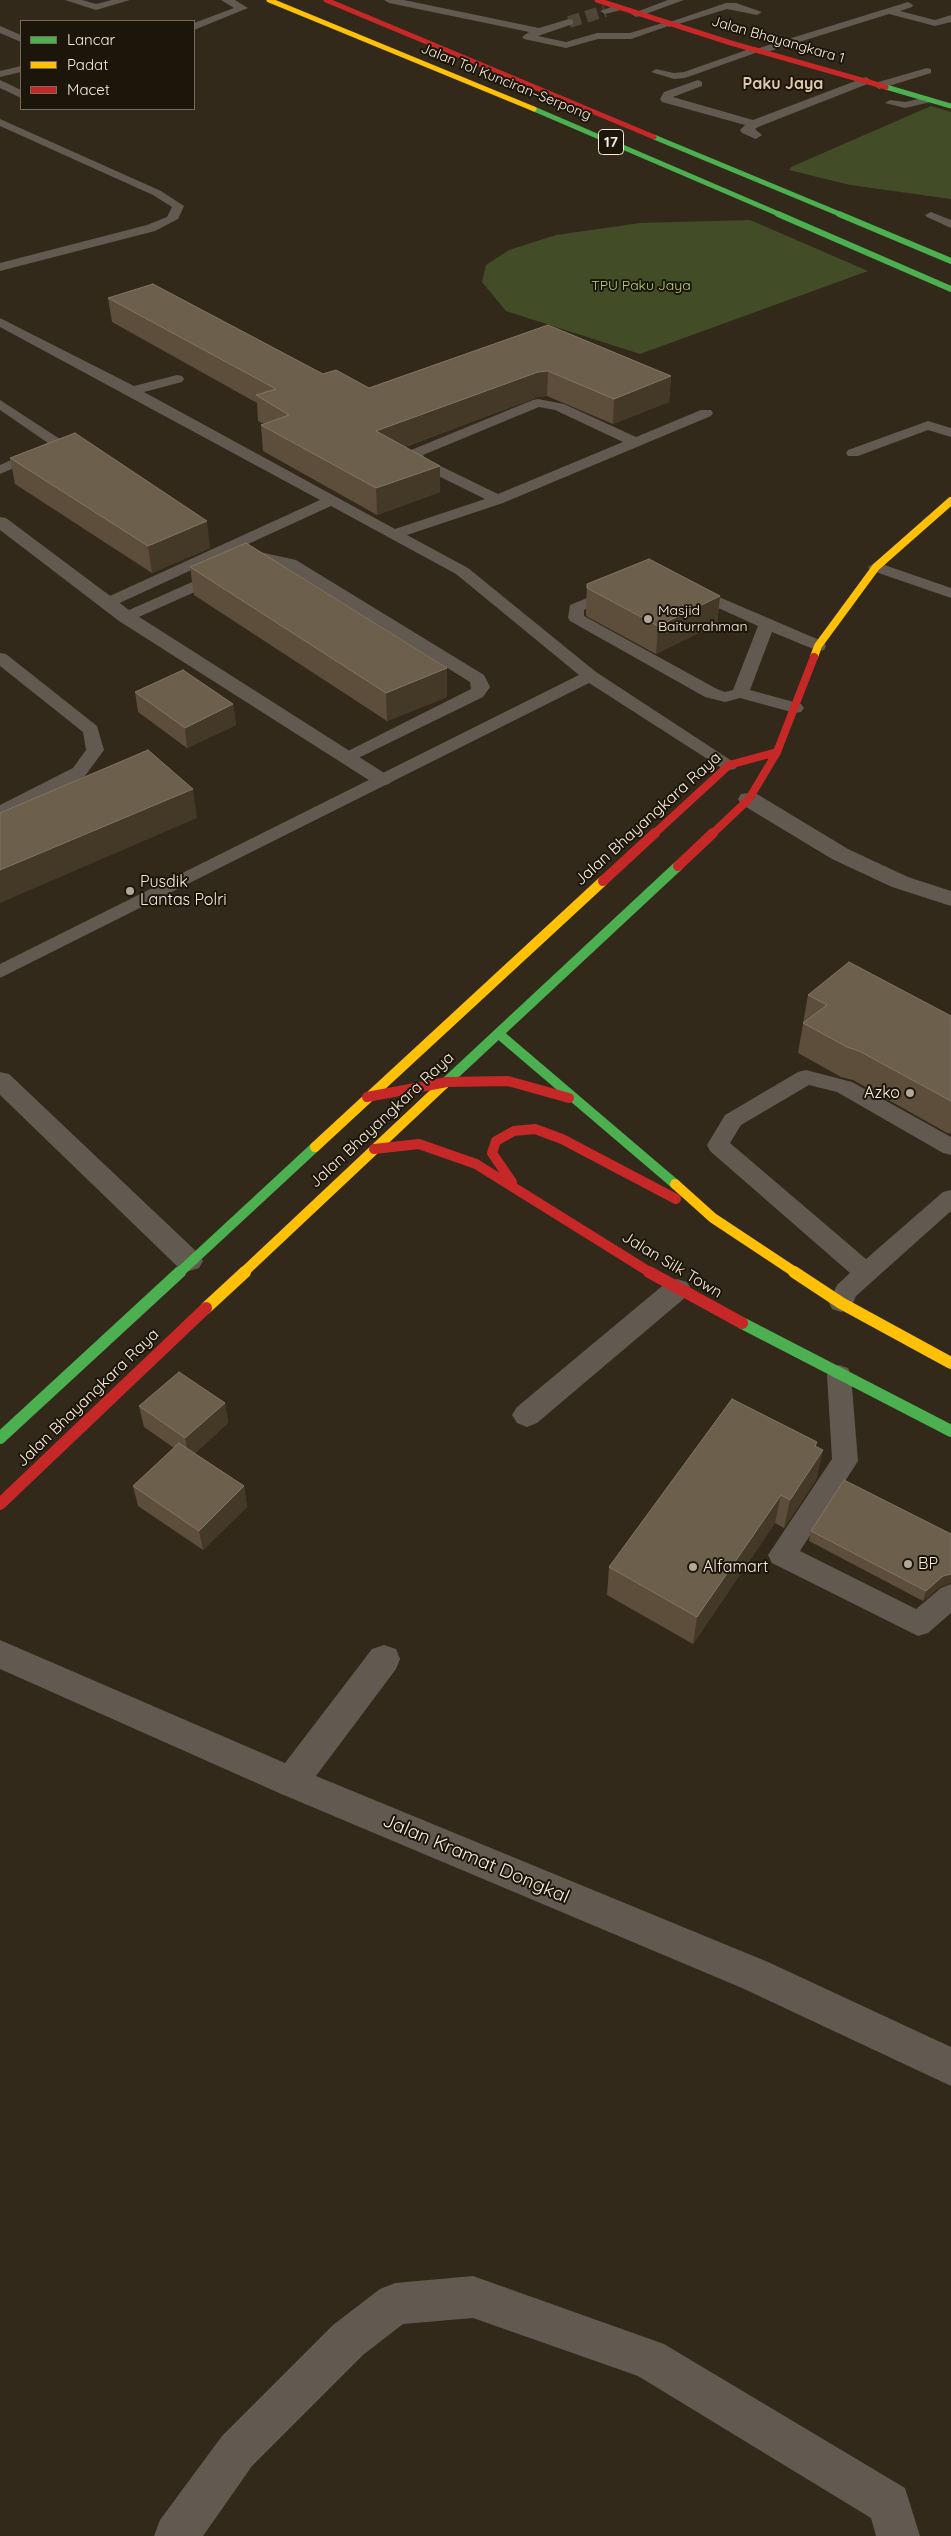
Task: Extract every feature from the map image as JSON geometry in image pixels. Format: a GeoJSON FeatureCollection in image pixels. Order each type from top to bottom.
{"type":"FeatureCollection","features":[{"type":"Feature","properties":{"kind":"main road","name":"Jalan Tol Kunciran–Serpong"},"geometry":{"type":"LineString","coordinates":[[269,0],[603,138],[951,289]]}},
{"type":"Feature","properties":{"kind":"main road","name":"Jalan Tol Kunciran–Serpong"},"geometry":{"type":"LineString","coordinates":[[326,0],[951,260]]}},
{"type":"Feature","properties":{"kind":"main road","name":"Jalan Bhayangkara 1"},"geometry":{"type":"LineString","coordinates":[[598,0],[669,24],[689,33],[758,50],[950,106]]}},
{"type":"Feature","properties":{"kind":"main road","name":"Jalan Bhayangkara Raya"},"geometry":{"type":"LineString","coordinates":[[0,1504],[374,1149],[749,799],[777,752],[818,646],[876,567],[951,501]]}},
{"type":"Feature","properties":{"kind":"main road","name":"Jalan Bhayangkara Raya"},"geometry":{"type":"LineString","coordinates":[[0,1438],[189,1261],[728,765],[777,752]]}},
{"type":"Feature","properties":{"kind":"main road"},"geometry":{"type":"LineString","coordinates":[[499,1034],[580,1101],[713,1218]]}},
{"type":"Feature","properties":{"kind":"main road"},"geometry":{"type":"LineString","coordinates":[[367,1097],[447,1082],[508,1081],[580,1101]]}},
{"type":"Feature","properties":{"kind":"main road"},"geometry":{"type":"LineString","coordinates":[[516,1188],[492,1153],[496,1141],[514,1131],[536,1129],[562,1139],[713,1218],[841,1304],[951,1363]]}},
{"type":"Feature","properties":{"kind":"main road","name":"Jalan Silk Town"},"geometry":{"type":"LineString","coordinates":[[374,1149],[419,1144],[476,1164],[677,1289],[839,1376],[951,1431]]}},
{"type":"Feature","properties":{"kind":"street"},"geometry":{"type":"LineString","coordinates":[[70,0],[99,7],[125,0]]}},
{"type":"Feature","properties":{"kind":"street"},"geometry":{"type":"LineString","coordinates":[[195,27],[243,8],[226,0]]}},
{"type":"Feature","properties":{"kind":"street"},"geometry":{"type":"LineString","coordinates":[[389,0],[539,31]]}},
{"type":"Feature","properties":{"kind":"street"},"geometry":{"type":"LineString","coordinates":[[636,14],[679,0]]}},
{"type":"Feature","properties":{"kind":"street"},"geometry":{"type":"LineString","coordinates":[[758,50],[908,5]]}},
{"type":"Feature","properties":{"kind":"street"},"geometry":{"type":"LineString","coordinates":[[605,11],[617,8]]}},
{"type":"Feature","properties":{"kind":"street"},"geometry":{"type":"LineString","coordinates":[[888,11],[935,23],[951,18]]}},
{"type":"Feature","properties":{"kind":"street"},"geometry":{"type":"LineString","coordinates":[[566,45],[528,37],[539,31],[569,22]]}},
{"type":"Feature","properties":{"kind":"street"},"geometry":{"type":"LineString","coordinates":[[546,54],[566,45],[597,36],[631,36],[669,24]]}},
{"type":"Feature","properties":{"kind":"street"},"geometry":{"type":"LineString","coordinates":[[0,29],[20,39]]}},
{"type":"Feature","properties":{"kind":"street"},"geometry":{"type":"LineString","coordinates":[[0,74],[20,69]]}},
{"type":"Feature","properties":{"kind":"street"},"geometry":{"type":"LineString","coordinates":[[879,86],[927,71]]}},
{"type":"Feature","properties":{"kind":"street"},"geometry":{"type":"LineString","coordinates":[[698,84],[668,95],[666,99],[755,130],[866,81]]}},
{"type":"Feature","properties":{"kind":"street"},"geometry":{"type":"LineString","coordinates":[[0,84],[18,98]]}},
{"type":"Feature","properties":{"kind":"street"},"geometry":{"type":"LineString","coordinates":[[0,522],[126,617],[382,780]]}},
{"type":"Feature","properties":{"kind":"street"},"geometry":{"type":"LineString","coordinates":[[749,799],[840,854],[900,882],[951,899]]}},
{"type":"Feature","properties":{"kind":"street"},"geometry":{"type":"LineString","coordinates":[[0,1080],[189,1261]]}},
{"type":"Feature","properties":{"kind":"street"},"geometry":{"type":"LineString","coordinates":[[527,1415],[677,1289]]}},
{"type":"Feature","properties":{"kind":"street","name":"Jalan Kramat Dongkal"},"geometry":{"type":"LineString","coordinates":[[0,1654],[291,1782],[755,1975],[951,2067]]}},
{"type":"Feature","properties":{"kind":"street"},"geometry":{"type":"LineString","coordinates":[[291,1782],[384,1659]]}},
{"type":"Feature","properties":{"kind":"street"},"geometry":{"type":"LineString","coordinates":[[176,2536],[237,2450],[348,2340],[396,2304],[442,2298],[473,2297],[648,2359],[894,2520]]}},
{"type":"Feature","properties":{"kind":"lane"},"geometry":{"type":"LineString","coordinates":[[669,24],[726,6],[736,6],[757,12]]}},
{"type":"Feature","properties":{"kind":"lane"},"geometry":{"type":"LineString","coordinates":[[656,72],[674,76],[685,75],[758,50]]}},
{"type":"Feature","properties":{"kind":"lane"},"geometry":{"type":"LineString","coordinates":[[890,103],[905,105],[927,100]]}},
{"type":"Feature","properties":{"kind":"lane"},"geometry":{"type":"LineString","coordinates":[[0,122],[157,193],[178,206],[172,219],[151,228],[0,267]]}},
{"type":"Feature","properties":{"kind":"lane"},"geometry":{"type":"LineString","coordinates":[[931,215],[951,224]]}},
{"type":"Feature","properties":{"kind":"lane"},"geometry":{"type":"LineString","coordinates":[[0,322],[132,391],[462,571],[590,676],[728,765]]}},
{"type":"Feature","properties":{"kind":"lane"},"geometry":{"type":"LineString","coordinates":[[132,391],[177,379]]}},
{"type":"Feature","properties":{"kind":"lane"},"geometry":{"type":"LineString","coordinates":[[498,500],[417,460],[416,453],[538,403],[559,407],[634,442]]}},
{"type":"Feature","properties":{"kind":"lane"},"geometry":{"type":"LineString","coordinates":[[0,404],[58,444],[0,470]]}},
{"type":"Feature","properties":{"kind":"lane"},"geometry":{"type":"LineString","coordinates":[[394,534],[498,500],[706,413]]}},
{"type":"Feature","properties":{"kind":"lane"},"geometry":{"type":"LineString","coordinates":[[853,453],[928,424],[951,433]]}},
{"type":"Feature","properties":{"kind":"lane"},"geometry":{"type":"LineString","coordinates":[[107,603],[332,500]]}},
{"type":"Feature","properties":{"kind":"lane"},"geometry":{"type":"LineString","coordinates":[[126,617],[260,557],[290,563],[478,679],[481,687],[477,693],[348,758]]}},
{"type":"Feature","properties":{"kind":"lane"},"geometry":{"type":"LineString","coordinates":[[876,567],[951,593]]}},
{"type":"Feature","properties":{"kind":"lane"},"geometry":{"type":"LineString","coordinates":[[676,583],[818,646]]}},
{"type":"Feature","properties":{"kind":"lane"},"geometry":{"type":"LineString","coordinates":[[631,585],[576,608],[576,618],[711,693],[725,696],[740,693],[795,708]]}},
{"type":"Feature","properties":{"kind":"lane"},"geometry":{"type":"LineString","coordinates":[[740,693],[767,624]]}},
{"type":"Feature","properties":{"kind":"lane"},"geometry":{"type":"LineString","coordinates":[[0,658],[91,730],[95,750],[79,772],[0,812]]}},
{"type":"Feature","properties":{"kind":"lane"},"geometry":{"type":"LineString","coordinates":[[0,972],[590,676]]}},
{"type":"Feature","properties":{"kind":"lane"},"geometry":{"type":"LineString","coordinates":[[865,1272],[718,1144],[733,1120],[806,1077],[844,1087],[951,1147]]}},
{"type":"Feature","properties":{"kind":"lane"},"geometry":{"type":"LineString","coordinates":[[841,1304],[845,1291],[951,1198]]}},
{"type":"Feature","properties":{"kind":"lane"},"geometry":{"type":"LineString","coordinates":[[839,1376],[845,1461],[782,1555],[918,1624],[951,1596]]}},
{"type":"Feature","properties":{"kind":"green space"},"geometry":{"type":"Polygon","coordinates":[[[931,106],[951,112],[951,199],[850,185],[789,170],[791,167],[931,106]]]}},
{"type":"Feature","properties":{"kind":"green space","name":"TPU Paku Jaya"},"geometry":{"type":"Polygon","coordinates":[[[750,220],[868,271],[640,354],[506,311],[482,282],[486,265],[509,250],[556,235],[640,223],[750,220]]]}},
{"type":"Feature","properties":{"kind":"building"},"geometry":{"type":"Polygon","coordinates":[[[153,284],[323,374],[336,370],[369,388],[548,325],[671,376],[614,399],[548,371],[538,372],[376,431],[440,466],[376,488],[261,425],[289,415],[256,395],[276,389],[108,298],[153,284]]]}},
{"type":"Feature","properties":{"kind":"building"},"geometry":{"type":"Polygon","coordinates":[[[75,433],[207,521],[148,546],[10,458],[75,433]]]}},
{"type":"Feature","properties":{"kind":"building"},"geometry":{"type":"Polygon","coordinates":[[[246,543],[447,668],[386,693],[190,567],[246,543]]]}},
{"type":"Feature","properties":{"kind":"building"},"geometry":{"type":"Polygon","coordinates":[[[649,559],[720,596],[658,626],[587,588],[587,584],[649,559]]]}},
{"type":"Feature","properties":{"kind":"building"},"geometry":{"type":"Polygon","coordinates":[[[183,670],[233,704],[185,728],[135,692],[183,670]]]}},
{"type":"Feature","properties":{"kind":"building"},"geometry":{"type":"Polygon","coordinates":[[[148,750],[193,789],[0,870],[0,813],[148,750]]]}},
{"type":"Feature","properties":{"kind":"building"},"geometry":{"type":"Polygon","coordinates":[[[849,962],[951,1016],[951,1101],[803,1023],[827,1005],[808,995],[849,962]]]}},
{"type":"Feature","properties":{"kind":"building"},"geometry":{"type":"Polygon","coordinates":[[[179,1372],[225,1403],[185,1438],[139,1406],[179,1372]]]}},
{"type":"Feature","properties":{"kind":"building"},"geometry":{"type":"Polygon","coordinates":[[[732,1399],[817,1442],[815,1446],[823,1450],[790,1500],[781,1495],[697,1617],[609,1567],[732,1399]]]}},
{"type":"Feature","properties":{"kind":"building"},"geometry":{"type":"Polygon","coordinates":[[[179,1443],[244,1486],[199,1531],[133,1486],[179,1443]]]}},
{"type":"Feature","properties":{"kind":"building"},"geometry":{"type":"Polygon","coordinates":[[[844,1480],[951,1534],[951,1574],[943,1576],[926,1591],[811,1531],[844,1480]]]}},
{"type":"Feature","properties":{"kind":"tunnel"},"geometry":{"type":"LineString","coordinates":[[569,22],[605,11]]}},
{"type":"Feature","properties":{"kind":"traffic: fast"},"geometry":{"type":"LineString","coordinates":[[886,87],[951,106]]}},
{"type":"Feature","properties":{"kind":"traffic: fast"},"geometry":{"type":"LineString","coordinates":[[534,109],[951,289]]}},
{"type":"Feature","properties":{"kind":"traffic: fast"},"geometry":{"type":"LineString","coordinates":[[654,137],[951,261]]}},
{"type":"Feature","properties":{"kind":"traffic: fast"},"geometry":{"type":"LineString","coordinates":[[444,1084],[678,866]]}},
{"type":"Feature","properties":{"kind":"traffic: fast"},"geometry":{"type":"LineString","coordinates":[[499,1034],[675,1184]]}},
{"type":"Feature","properties":{"kind":"traffic: fast"},"geometry":{"type":"LineString","coordinates":[[0,1438],[315,1147]]}},
{"type":"Feature","properties":{"kind":"traffic: fast"},"geometry":{"type":"LineString","coordinates":[[742,1323],[951,1431]]}},
{"type":"Feature","properties":{"kind":"traffic: slow"},"geometry":{"type":"LineString","coordinates":[[269,0],[534,109]]}},
{"type":"Feature","properties":{"kind":"traffic: slow"},"geometry":{"type":"LineString","coordinates":[[814,657],[818,646],[876,567],[951,501]]}},
{"type":"Feature","properties":{"kind":"traffic: slow"},"geometry":{"type":"LineString","coordinates":[[315,1147],[603,881]]}},
{"type":"Feature","properties":{"kind":"traffic: slow"},"geometry":{"type":"LineString","coordinates":[[206,1308],[444,1084]]}},
{"type":"Feature","properties":{"kind":"traffic: slow"},"geometry":{"type":"LineString","coordinates":[[675,1184],[713,1218],[841,1303],[951,1363]]}},
{"type":"Feature","properties":{"kind":"traffic: jam"},"geometry":{"type":"LineString","coordinates":[[326,0],[654,137]]}},
{"type":"Feature","properties":{"kind":"traffic: jam"},"geometry":{"type":"LineString","coordinates":[[597,0],[731,43],[886,87]]}},
{"type":"Feature","properties":{"kind":"traffic: jam"},"geometry":{"type":"LineString","coordinates":[[678,866],[749,799],[777,752],[814,657]]}},
{"type":"Feature","properties":{"kind":"traffic: jam"},"geometry":{"type":"LineString","coordinates":[[603,881],[729,765],[777,752]]}},
{"type":"Feature","properties":{"kind":"traffic: jam"},"geometry":{"type":"LineString","coordinates":[[367,1097],[447,1082],[508,1081],[569,1098]]}},
{"type":"Feature","properties":{"kind":"traffic: jam"},"geometry":{"type":"LineString","coordinates":[[512,1182],[492,1153],[496,1141],[514,1131],[535,1129],[562,1139],[676,1199]]}},
{"type":"Feature","properties":{"kind":"traffic: jam"},"geometry":{"type":"LineString","coordinates":[[374,1149],[419,1144],[476,1164],[677,1289],[742,1323]]}},
{"type":"Feature","properties":{"kind":"traffic: jam"},"geometry":{"type":"LineString","coordinates":[[0,1504],[206,1308]]}},
{"type":"Feature","properties":{"kind":"place","name":"Masjid Baiturrahman"},"geometry":{"type":"Point","coordinates":[648,619]}},
{"type":"Feature","properties":{"kind":"place","name":"Pusdik Lantas Polri"},"geometry":{"type":"Point","coordinates":[130,891]}},
{"type":"Feature","properties":{"kind":"place","name":"Azko"},"geometry":{"type":"Point","coordinates":[910,1093]}},
{"type":"Feature","properties":{"kind":"place","name":"BP"},"geometry":{"type":"Point","coordinates":[908,1564]}},
{"type":"Feature","properties":{"kind":"place","name":"Alfamart"},"geometry":{"type":"Point","coordinates":[693,1567]}},
{"type":"Feature","properties":{"kind":"district","name":"Paku Jaya"},"geometry":{"type":"Point","coordinates":[783,84]}}]}
